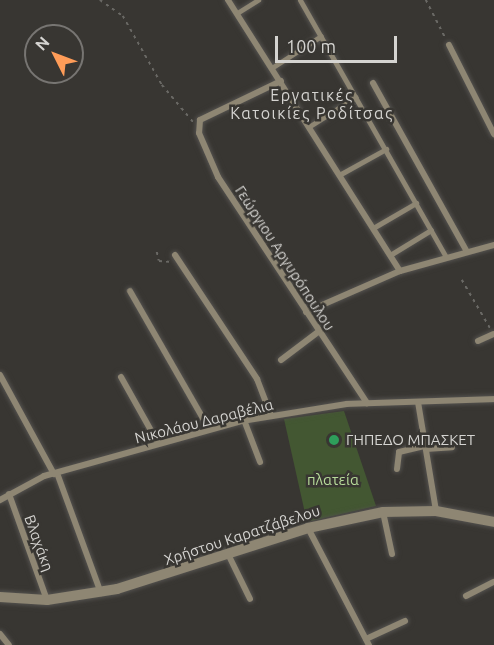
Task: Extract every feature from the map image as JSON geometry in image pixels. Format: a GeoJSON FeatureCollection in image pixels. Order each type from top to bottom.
{"type":"FeatureCollection","features":[{"type":"Feature","properties":{"kind":"street"},"geometry":{"type":"LineString","coordinates":[[228,0],[273,67],[400,271]]}},
{"type":"Feature","properties":{"kind":"street"},"geometry":{"type":"LineString","coordinates":[[237,13],[258,0]]}},
{"type":"Feature","properties":{"kind":"street"},"geometry":{"type":"LineString","coordinates":[[300,0],[446,257]]}},
{"type":"Feature","properties":{"kind":"street"},"geometry":{"type":"LineString","coordinates":[[273,67],[321,36]]}},
{"type":"Feature","properties":{"kind":"street"},"geometry":{"type":"LineString","coordinates":[[449,45],[494,134]]}},
{"type":"Feature","properties":{"kind":"street"},"geometry":{"type":"LineString","coordinates":[[199,122],[281,81]]}},
{"type":"Feature","properties":{"kind":"street"},"geometry":{"type":"LineString","coordinates":[[373,82],[466,252]]}},
{"type":"Feature","properties":{"kind":"street"},"geometry":{"type":"LineString","coordinates":[[310,126],[356,98]]}},
{"type":"Feature","properties":{"kind":"street","name":"Γεώργιου Αργυρόπουλου"},"geometry":{"type":"LineString","coordinates":[[199,122],[218,177],[318,332],[367,403]]}},
{"type":"Feature","properties":{"kind":"street"},"geometry":{"type":"LineString","coordinates":[[339,175],[386,149]]}},
{"type":"Feature","properties":{"kind":"street"},"geometry":{"type":"LineString","coordinates":[[373,228],[416,203]]}},
{"type":"Feature","properties":{"kind":"street"},"geometry":{"type":"LineString","coordinates":[[390,255],[432,230]]}},
{"type":"Feature","properties":{"kind":"street"},"geometry":{"type":"LineString","coordinates":[[306,312],[400,271],[494,245]]}},
{"type":"Feature","properties":{"kind":"street"},"geometry":{"type":"LineString","coordinates":[[176,258],[257,379],[271,415]]}},
{"type":"Feature","properties":{"kind":"street"},"geometry":{"type":"LineString","coordinates":[[130,291],[209,429]]}},
{"type":"Feature","properties":{"kind":"street"},"geometry":{"type":"LineString","coordinates":[[281,360],[318,332]]}},
{"type":"Feature","properties":{"kind":"street"},"geometry":{"type":"LineString","coordinates":[[478,341],[494,333]]}},
{"type":"Feature","properties":{"kind":"street"},"geometry":{"type":"LineString","coordinates":[[0,375],[56,473],[101,593]]}},
{"type":"Feature","properties":{"kind":"street"},"geometry":{"type":"LineString","coordinates":[[121,377],[158,443]]}},
{"type":"Feature","properties":{"kind":"street","name":"Νικολάου Δαραβέλια"},"geometry":{"type":"LineString","coordinates":[[0,500],[56,473],[244,420],[367,403],[494,399]]}},
{"type":"Feature","properties":{"kind":"street"},"geometry":{"type":"LineString","coordinates":[[418,402],[436,511]]}},
{"type":"Feature","properties":{"kind":"street"},"geometry":{"type":"LineString","coordinates":[[244,420],[260,462]]}},
{"type":"Feature","properties":{"kind":"street"},"geometry":{"type":"LineString","coordinates":[[397,469],[399,452],[452,447]]}},
{"type":"Feature","properties":{"kind":"street","name":"Βλαχάκη"},"geometry":{"type":"LineString","coordinates":[[9,494],[47,600]]}},
{"type":"Feature","properties":{"kind":"street","name":"Χρήστου Καρατζάβελου"},"geometry":{"type":"LineString","coordinates":[[0,597],[47,600],[101,593],[308,528],[383,512],[436,511],[494,522]]}},
{"type":"Feature","properties":{"kind":"street"},"geometry":{"type":"LineString","coordinates":[[383,512],[392,555]]}},
{"type":"Feature","properties":{"kind":"street"},"geometry":{"type":"LineString","coordinates":[[308,528],[367,642],[405,621]]}},
{"type":"Feature","properties":{"kind":"street"},"geometry":{"type":"LineString","coordinates":[[228,554],[250,599]]}},
{"type":"Feature","properties":{"kind":"street"},"geometry":{"type":"LineString","coordinates":[[466,596],[494,582]]}},
{"type":"Feature","properties":{"kind":"street"},"geometry":{"type":"LineString","coordinates":[[0,634],[9,645]]}},
{"type":"Feature","properties":{"kind":"path"},"geometry":{"type":"LineString","coordinates":[[100,0],[123,16],[162,85],[199,122]]}},
{"type":"Feature","properties":{"kind":"path"},"geometry":{"type":"LineString","coordinates":[[426,0],[449,45]]}},
{"type":"Feature","properties":{"kind":"path"},"geometry":{"type":"LineString","coordinates":[[157,252],[159,261],[176,258]]}},
{"type":"Feature","properties":{"kind":"path"},"geometry":{"type":"LineString","coordinates":[[462,280],[494,333]]}},
{"type":"Feature","properties":{"kind":"green space","name":"πλατεία"},"geometry":{"type":"Polygon","coordinates":[[[344,411],[376,506],[307,522],[284,419],[344,411]]]}},
{"type":"Feature","properties":{"kind":"place","name":"ΓΗΠΕΔΟ ΜΠΑΣΚΕΤ"},"geometry":{"type":"Point","coordinates":[334,440]}},
{"type":"Feature","properties":{"kind":"district","name":"Εργατικές Κατοικίες Ροδίτσας"},"geometry":{"type":"Point","coordinates":[312,104]}}]}
